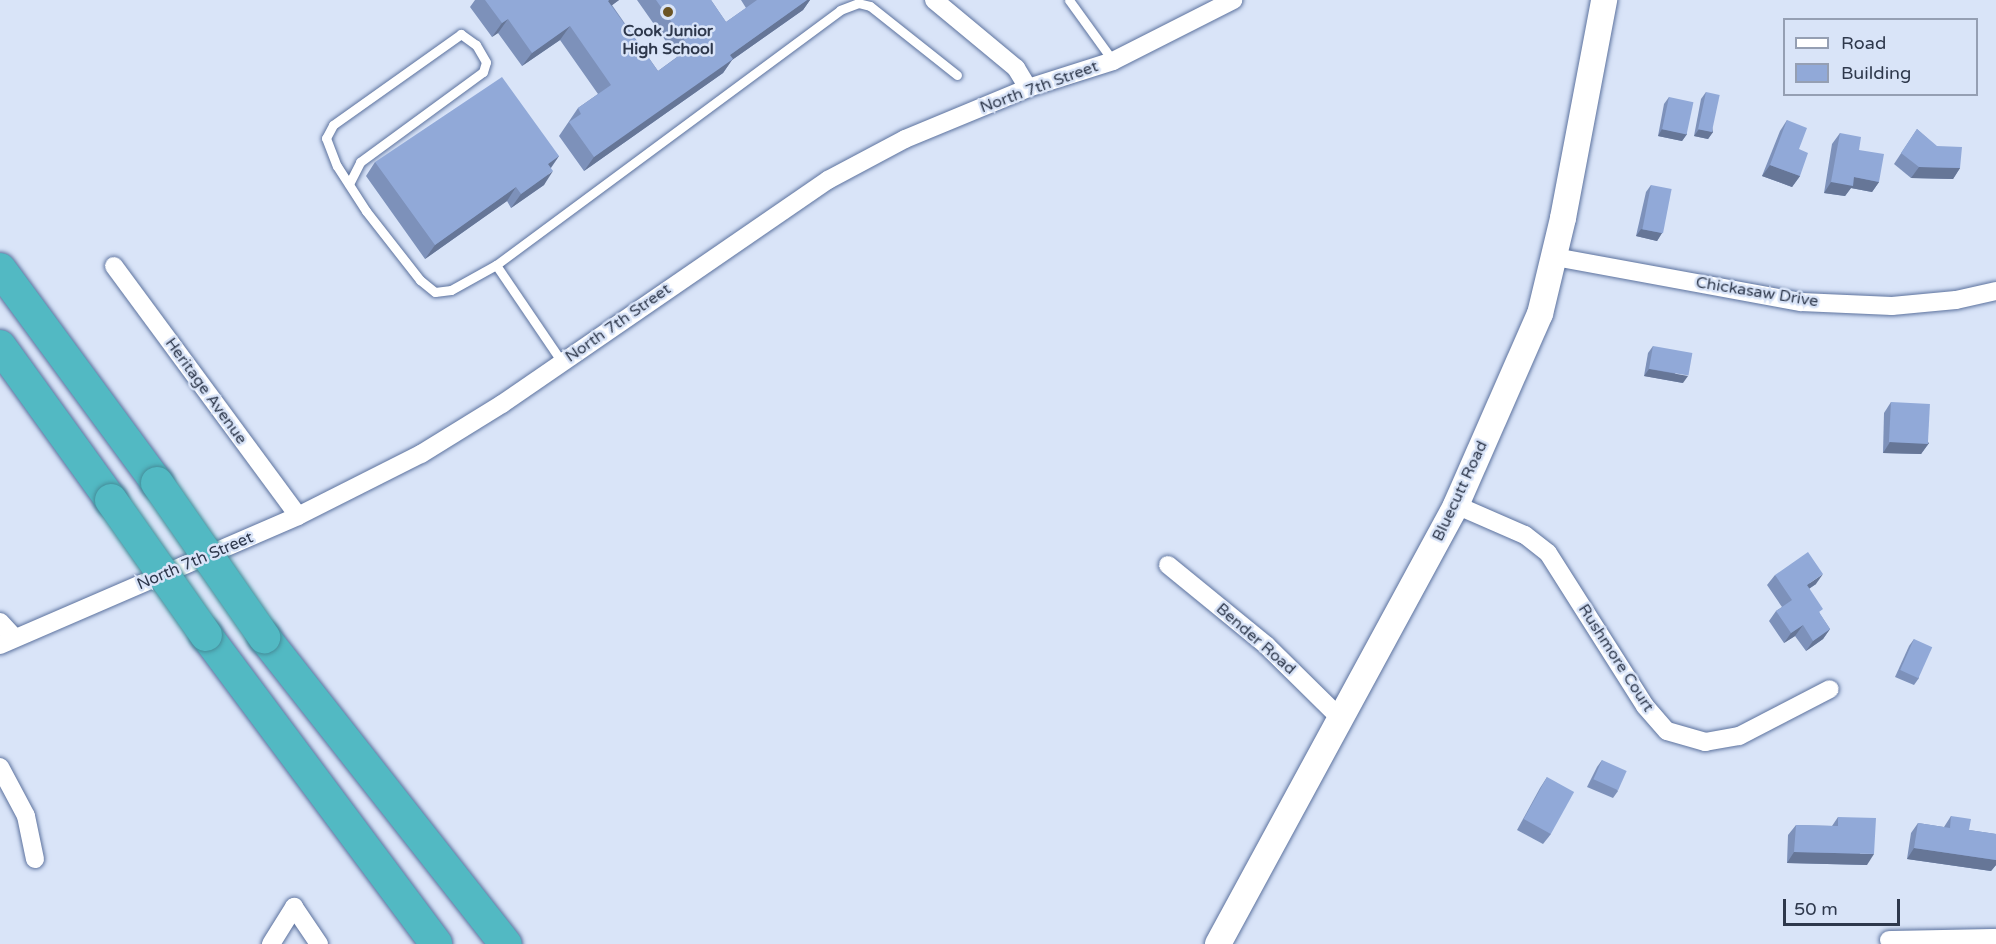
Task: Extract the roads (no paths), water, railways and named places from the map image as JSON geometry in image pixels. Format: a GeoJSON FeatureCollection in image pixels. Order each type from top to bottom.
{"type":"FeatureCollection","features":[{"type":"Feature","properties":{"kind":"highway"},"geometry":{"type":"LineString","coordinates":[[0,269],[157,483],[264,637],[506,944]]}},
{"type":"Feature","properties":{"kind":"highway"},"geometry":{"type":"LineString","coordinates":[[0,346],[206,635],[436,944]]}},
{"type":"Feature","properties":{"kind":"street"},"geometry":{"type":"LineString","coordinates":[[934,0],[1016,68],[1028,88]]}},
{"type":"Feature","properties":{"kind":"street","name":"North 7th Street"},"geometry":{"type":"LineString","coordinates":[[7,641],[298,516],[421,454],[562,362],[828,180],[905,139],[1028,88],[1113,61],[1233,0]]}},
{"type":"Feature","properties":{"kind":"street","name":"Bluecutt Road"},"geometry":{"type":"LineString","coordinates":[[1218,944],[1456,505],[1540,314],[1555,257],[1604,0]]}},
{"type":"Feature","properties":{"kind":"street","name":"Chickasaw Drive"},"geometry":{"type":"LineString","coordinates":[[1555,257],[1801,302],[1892,306],[1956,300],[1996,291]]}},
{"type":"Feature","properties":{"kind":"street","name":"Heritage Avenue"},"geometry":{"type":"LineString","coordinates":[[114,266],[298,516]]}},
{"type":"Feature","properties":{"kind":"street","name":"Rushmore Court"},"geometry":{"type":"LineString","coordinates":[[1456,505],[1525,535],[1548,554],[1645,706],[1667,731],[1705,742],[1739,736],[1830,689]]}},
{"type":"Feature","properties":{"kind":"street","name":"Bender Road"},"geometry":{"type":"LineString","coordinates":[[1168,565],[1266,645],[1340,717]]}},
{"type":"Feature","properties":{"kind":"street"},"geometry":{"type":"LineString","coordinates":[[0,622],[7,641]]}},
{"type":"Feature","properties":{"kind":"street"},"geometry":{"type":"LineString","coordinates":[[0,767],[26,816],[35,859]]}},
{"type":"Feature","properties":{"kind":"street"},"geometry":{"type":"LineString","coordinates":[[271,944],[294,907],[319,944]]}},
{"type":"Feature","properties":{"kind":"street"},"geometry":{"type":"LineString","coordinates":[[1889,940],[1996,938]]}},
{"type":"Feature","properties":{"kind":"lane"},"geometry":{"type":"LineString","coordinates":[[1069,0],[1113,61]]}},
{"type":"Feature","properties":{"kind":"lane"},"geometry":{"type":"LineString","coordinates":[[349,184],[360,162],[483,72],[486,62],[476,45],[461,34],[333,125],[326,138],[349,184],[420,280],[435,292],[451,290],[496,266],[840,10],[858,3],[870,6],[957,75]]}},
{"type":"Feature","properties":{"kind":"lane"},"geometry":{"type":"LineString","coordinates":[[496,266],[562,362]]}},
{"type":"Feature","properties":{"kind":"place","name":"Cook Junior High School"},"geometry":{"type":"Point","coordinates":[668,12]}}]}
